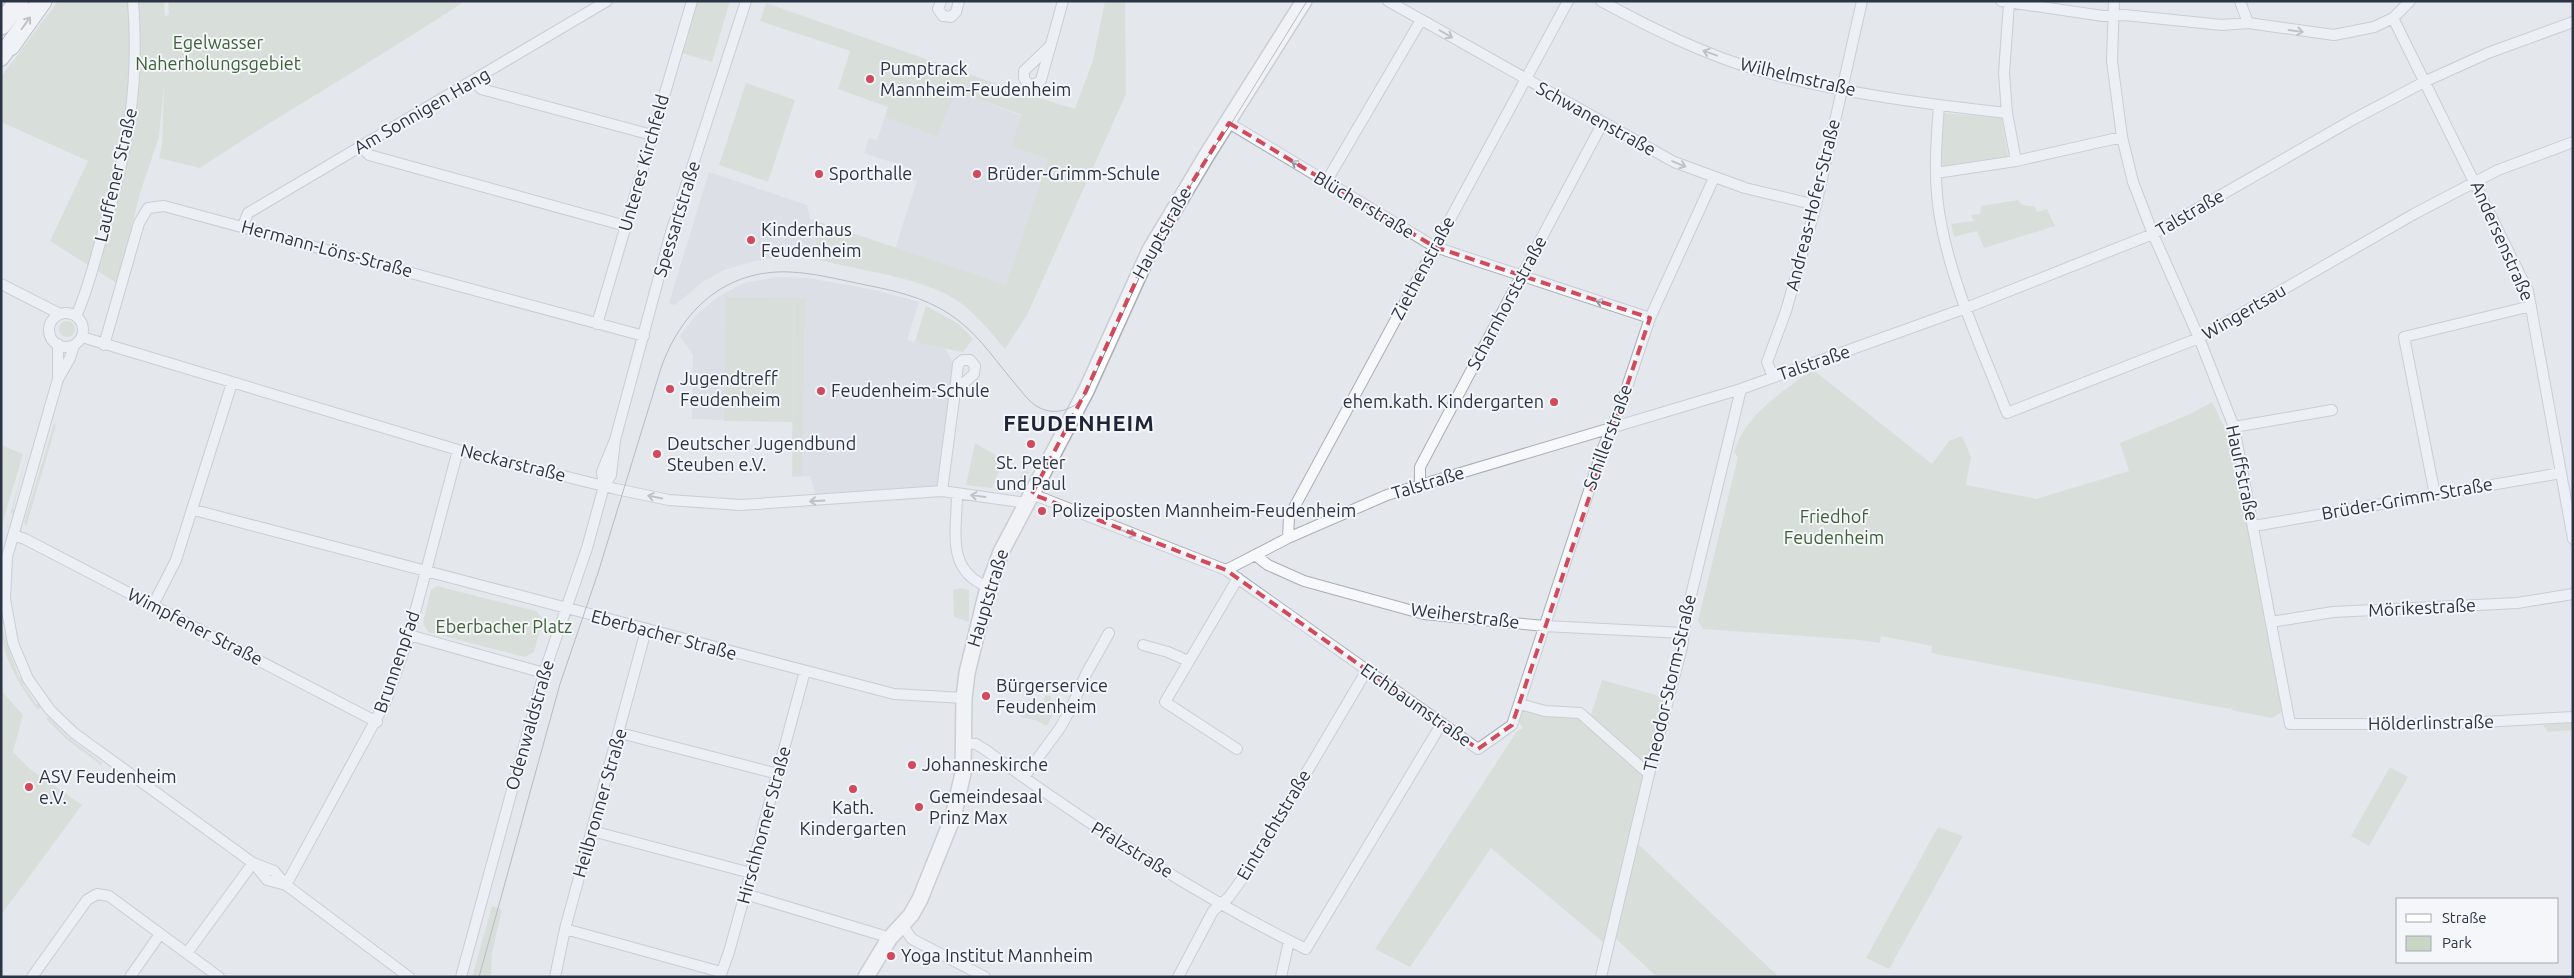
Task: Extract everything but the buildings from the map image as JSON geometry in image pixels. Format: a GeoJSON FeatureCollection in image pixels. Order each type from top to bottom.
{"type":"FeatureCollection","features":[{"type":"Feature","properties":{"kind":"highway"},"geometry":{"type":"LineString","coordinates":[[1,26],[18,1]]}},
{"type":"Feature","properties":{"kind":"highway"},"geometry":{"type":"LineString","coordinates":[[6,52],[42,1]]}},
{"type":"Feature","properties":{"kind":"street","name":"Lauffener Straße"},"geometry":{"type":"LineString","coordinates":[[76,316],[85,296],[129,135],[134,94],[136,49],[133,1]]}},
{"type":"Feature","properties":{"kind":"street","name":"Am Sonnigen Hang"},"geometry":{"type":"LineString","coordinates":[[244,226],[248,213],[607,1]]}},
{"type":"Feature","properties":{"kind":"street","name":"Unteres Kirchfeld"},"geometry":{"type":"LineString","coordinates":[[597,324],[692,1]]}},
{"type":"Feature","properties":{"kind":"street","name":"Spessartstraße"},"geometry":{"type":"LineString","coordinates":[[604,486],[611,475],[615,440],[672,232],[746,1]]}},
{"type":"Feature","properties":{"kind":"street"},"geometry":{"type":"LineString","coordinates":[[942,1],[938,9],[943,16],[951,17],[956,12],[959,1]]}},
{"type":"Feature","properties":{"kind":"street"},"geometry":{"type":"LineString","coordinates":[[1051,44],[1063,1]]}},
{"type":"Feature","properties":{"kind":"street","name":"Hauptstraße"},"geometry":{"type":"LineString","coordinates":[[866,977],[890,939],[920,899],[947,835],[960,788],[967,673],[988,587],[1001,552],[1086,392],[1150,250],[1208,153],[1229,123],[1304,1]]}},
{"type":"Feature","properties":{"kind":"street","name":"Schwanenstraße"},"geometry":{"type":"LineString","coordinates":[[1388,1],[1602,124],[1674,162],[1745,188],[1816,205]]}},
{"type":"Feature","properties":{"kind":"street","name":"Ziethenstraße"},"geometry":{"type":"LineString","coordinates":[[1288,538],[1289,517],[1568,1]]}},
{"type":"Feature","properties":{"kind":"street","name":"Wilhelmstraße"},"geometry":{"type":"LineString","coordinates":[[1601,1],[1648,26],[1705,52],[1761,71],[1841,89],[1939,105],[2007,113]]}},
{"type":"Feature","properties":{"kind":"street","name":"Andreas-Hofer-Straße"},"geometry":{"type":"LineString","coordinates":[[1773,377],[1767,362],[1791,294],[1816,205],[1862,1]]}},
{"type":"Feature","properties":{"kind":"street","name":"Hauffstraße"},"geometry":{"type":"LineString","coordinates":[[2114,1],[2112,61],[2122,137],[2133,182],[2153,234],[2199,338],[2234,427],[2290,724]]}},
{"type":"Feature","properties":{"kind":"street"},"geometry":{"type":"LineString","coordinates":[[2240,1],[2248,23]]}},
{"type":"Feature","properties":{"kind":"street"},"geometry":{"type":"LineString","coordinates":[[2016,161],[2007,113],[2004,73],[2005,2],[2112,16],[2222,25],[2248,23],[2334,35],[2374,27],[2394,18],[2410,1]]}},
{"type":"Feature","properties":{"kind":"street","name":"Andersenstraße"},"geometry":{"type":"LineString","coordinates":[[2394,18],[2528,291],[2573,539]]}},
{"type":"Feature","properties":{"kind":"street"},"geometry":{"type":"LineString","coordinates":[[1326,182],[1421,20]]}},
{"type":"Feature","properties":{"kind":"street","name":"Talstraße"},"geometry":{"type":"LineString","coordinates":[[1226,570],[1288,538],[1387,496],[1741,389],[1966,308],[2153,234],[2352,120],[2426,81],[2488,53],[2573,22]]}},
{"type":"Feature","properties":{"kind":"street"},"geometry":{"type":"LineString","coordinates":[[474,80],[481,89],[652,135]]}},
{"type":"Feature","properties":{"kind":"street"},"geometry":{"type":"LineString","coordinates":[[1939,105],[1936,173],[1940,221],[1951,267],[1966,308]]}},
{"type":"Feature","properties":{"kind":"street","name":"Blücherstraße"},"geometry":{"type":"LineString","coordinates":[[1229,123],[1434,247],[1650,318]]}},
{"type":"Feature","properties":{"kind":"street","name":"Scharnhorststraße"},"geometry":{"type":"LineString","coordinates":[[1420,485],[1420,467],[1602,124]]}},
{"type":"Feature","properties":{"kind":"street"},"geometry":{"type":"LineString","coordinates":[[1936,173],[2016,161],[2122,137]]}},
{"type":"Feature","properties":{"kind":"street","name":"Wingertsau"},"geometry":{"type":"LineString","coordinates":[[1966,308],[2007,413],[2199,338],[2406,219],[2498,170],[2573,142]]}},
{"type":"Feature","properties":{"kind":"street"},"geometry":{"type":"LineString","coordinates":[[361,146],[369,155],[626,226]]}},
{"type":"Feature","properties":{"kind":"street","name":"Schillerstraße"},"geometry":{"type":"LineString","coordinates":[[1520,704],[1603,448],[1621,406],[1650,318],[1714,178]]}},
{"type":"Feature","properties":{"kind":"street","name":"Hermann-Löns-Straße"},"geometry":{"type":"LineString","coordinates":[[104,345],[139,223],[148,208],[164,206],[244,226],[644,336]]}},
{"type":"Feature","properties":{"kind":"street"},"geometry":{"type":"LineString","coordinates":[[1,284],[60,314],[76,316],[83,326],[70,358],[58,379],[7,557],[5,599],[12,643],[28,679],[50,710],[74,733],[253,863],[267,880],[286,885],[409,977]]}},
{"type":"Feature","properties":{"kind":"street"},"geometry":{"type":"LineString","coordinates":[[38,304],[51,323]]}},
{"type":"Feature","properties":{"kind":"street"},"geometry":{"type":"LineString","coordinates":[[2435,495],[2404,337],[2531,306]]}},
{"type":"Feature","properties":{"kind":"street"},"geometry":{"type":"LineString","coordinates":[[60,314],[51,323],[49,331],[52,339],[58,344],[78,341]]}},
{"type":"Feature","properties":{"kind":"street","name":"Neckarstraße"},"geometry":{"type":"LineString","coordinates":[[78,341],[104,345],[458,450],[604,486],[670,500],[741,505],[942,491],[1029,499]]}},
{"type":"Feature","properties":{"kind":"street"},"geometry":{"type":"LineString","coordinates":[[58,344],[58,379]]}},
{"type":"Feature","properties":{"kind":"street"},"geometry":{"type":"LineString","coordinates":[[153,605],[176,560],[194,510],[232,383]]}},
{"type":"Feature","properties":{"kind":"street","name":"Theodor-Storm-Straße"},"geometry":{"type":"LineString","coordinates":[[1601,977],[1649,774],[1682,647],[1686,616],[1741,389]]}},
{"type":"Feature","properties":{"kind":"street"},"geometry":{"type":"LineString","coordinates":[[942,491],[955,391]]}},
{"type":"Feature","properties":{"kind":"street"},"geometry":{"type":"LineString","coordinates":[[2234,427],[2332,410]]}},
{"type":"Feature","properties":{"kind":"street","name":"Brunnenpfad"},"geometry":{"type":"LineString","coordinates":[[286,885],[377,722],[398,671],[458,450]]}},
{"type":"Feature","properties":{"kind":"street","name":"Brüder-Grimm-Straße"},"geometry":{"type":"LineString","coordinates":[[2254,526],[2561,473]]}},
{"type":"Feature","properties":{"kind":"street","name":"Odenwaldstraße"},"geometry":{"type":"LineString","coordinates":[[461,977],[544,673],[587,548],[604,486]]}},
{"type":"Feature","properties":{"kind":"street"},"geometry":{"type":"LineString","coordinates":[[958,493],[957,559],[969,577],[988,587]]}},
{"type":"Feature","properties":{"kind":"street"},"geometry":{"type":"LineString","coordinates":[[1029,499],[1226,570]]}},
{"type":"Feature","properties":{"kind":"street","name":"Eberbacher Straße"},"geometry":{"type":"LineString","coordinates":[[194,510],[894,694],[964,698]]}},
{"type":"Feature","properties":{"kind":"street","name":"Wimpfener Straße"},"geometry":{"type":"LineString","coordinates":[[13,535],[25,539],[377,722]]}},
{"type":"Feature","properties":{"kind":"street","name":"Weiherstraße"},"geometry":{"type":"LineString","coordinates":[[1255,555],[1268,565],[1304,580],[1424,614],[1544,626],[1684,633]]}},
{"type":"Feature","properties":{"kind":"street","name":"Eichbaumstraße"},"geometry":{"type":"LineString","coordinates":[[1226,570],[1478,749],[1512,725],[1520,704]]}},
{"type":"Feature","properties":{"kind":"street"},"geometry":{"type":"LineString","coordinates":[[1237,749],[1165,702],[1238,578]]}},
{"type":"Feature","properties":{"kind":"street","name":"Mörikestraße"},"geometry":{"type":"LineString","coordinates":[[2271,622],[2333,612],[2517,604],[2573,594]]}},
{"type":"Feature","properties":{"kind":"street","name":"Heilbronner Straße"},"geometry":{"type":"LineString","coordinates":[[555,977],[565,929],[620,733],[646,630]]}},
{"type":"Feature","properties":{"kind":"street"},"geometry":{"type":"LineString","coordinates":[[1024,777],[1060,728],[1086,674],[1109,633]]}},
{"type":"Feature","properties":{"kind":"street"},"geometry":{"type":"LineString","coordinates":[[409,635],[544,673]]}},
{"type":"Feature","properties":{"kind":"street"},"geometry":{"type":"LineString","coordinates":[[1143,645],[1168,652],[1188,661]]}},
{"type":"Feature","properties":{"kind":"street","name":"Eintrachtstraße"},"geometry":{"type":"LineString","coordinates":[[1178,977],[1213,910],[1229,897],[1250,868],[1367,670]]}},
{"type":"Feature","properties":{"kind":"street","name":"Hirschhorner Straße"},"geometry":{"type":"LineString","coordinates":[[721,974],[746,894],[805,671]]}},
{"type":"Feature","properties":{"kind":"street"},"geometry":{"type":"LineString","coordinates":[[1520,704],[1545,711],[1580,714],[1649,774]]}},
{"type":"Feature","properties":{"kind":"street","name":"Hölderlinstraße"},"geometry":{"type":"LineString","coordinates":[[2290,724],[2446,724],[2573,717]]}},
{"type":"Feature","properties":{"kind":"street","name":"Pfalzstraße"},"geometry":{"type":"LineString","coordinates":[[963,743],[976,744],[1086,821],[1237,915],[1306,949],[1442,723]]}},
{"type":"Feature","properties":{"kind":"street"},"geometry":{"type":"LineString","coordinates":[[620,733],[778,774]]}},
{"type":"Feature","properties":{"kind":"street"},"geometry":{"type":"LineString","coordinates":[[592,831],[751,873]]}},
{"type":"Feature","properties":{"kind":"street"},"geometry":{"type":"LineString","coordinates":[[187,953],[253,863]]}},
{"type":"Feature","properties":{"kind":"street"},"geometry":{"type":"LineString","coordinates":[[32,977],[87,900],[98,894],[109,896],[220,977]]}},
{"type":"Feature","properties":{"kind":"street"},"geometry":{"type":"LineString","coordinates":[[746,894],[890,939]]}},
{"type":"Feature","properties":{"kind":"street"},"geometry":{"type":"LineString","coordinates":[[902,925],[912,939],[985,977]]}},
{"type":"Feature","properties":{"kind":"street"},"geometry":{"type":"LineString","coordinates":[[565,929],[721,974]]}},
{"type":"Feature","properties":{"kind":"street"},"geometry":{"type":"LineString","coordinates":[[130,977],[160,934]]}},
{"type":"Feature","properties":{"kind":"street"},"geometry":{"type":"LineString","coordinates":[[1281,977],[1289,941]]}},
{"type":"Feature","properties":{"kind":"street"},"geometry":{"type":"LineString","coordinates":[[452,977],[464,966]]}},
{"type":"Feature","properties":{"kind":"highlighted area"},"geometry":{"type":"Polygon","coordinates":[[[1229,123],[1435,247],[1650,318],[1512,725],[1478,749],[1226,570],[1032,494],[1086,391],[1150,250],[1229,123]]]}},
{"type":"Feature","properties":{"kind":"shaded area","name":"Brüder-Grimm-Schule"},"geometry":{"type":"Polygon","coordinates":[[[956,91],[1022,116],[1048,159],[1006,285],[895,249],[917,181],[909,179],[912,169],[864,153],[869,138],[877,140],[888,107],[956,91]]]}},
{"type":"Feature","properties":{"kind":"shaded area","name":"Kinderhaus Feudenheim"},"geometry":{"type":"Polygon","coordinates":[[[709,172],[807,205],[819,260],[779,257],[754,261],[724,270],[704,281],[675,305],[669,303],[709,172]]]}},
{"type":"Feature","properties":{"kind":"shaded area","name":"Feudenheim-Schule"},"geometry":{"type":"Polygon","coordinates":[[[776,277],[808,278],[875,290],[919,302],[907,340],[945,348],[953,363],[937,488],[816,494],[810,476],[792,477],[792,422],[692,419],[693,355],[680,336],[696,315],[718,297],[744,283],[776,277]]]}},
{"type":"Feature","properties":{"kind":"green space","name":"Egelwasser Naherholungsgebiet"},"geometry":{"type":"Polygon","coordinates":[[[58,1],[164,1],[165,17],[169,14],[168,1],[465,1],[200,168],[159,158],[162,146],[164,85],[159,137],[140,193],[118,284],[50,241],[88,161],[1,122],[1,77],[58,1]]]}},
{"type":"Feature","properties":{"kind":"green space"},"geometry":{"type":"Polygon","coordinates":[[[692,1],[730,1],[712,62],[678,52],[692,1]]]}},
{"type":"Feature","properties":{"kind":"green space"},"geometry":{"type":"Polygon","coordinates":[[[1105,1],[1125,1],[1126,94],[1027,315],[1005,349],[971,311],[946,294],[916,282],[819,260],[811,219],[1006,285],[1048,159],[1011,147],[1022,115],[956,91],[937,136],[885,117],[888,107],[838,89],[850,51],[760,21],[766,3],[1029,95],[1075,109],[1093,60],[1105,1]]]}},
{"type":"Feature","properties":{"kind":"green space"},"geometry":{"type":"Polygon","coordinates":[[[746,83],[795,100],[768,182],[719,165],[746,83]]]}},
{"type":"Feature","properties":{"kind":"green space"},"geometry":{"type":"Polygon","coordinates":[[[1943,113],[2002,118],[2008,157],[1939,168],[1943,113]]]}},
{"type":"Feature","properties":{"kind":"green space"},"geometry":{"type":"Polygon","coordinates":[[[2018,200],[2022,205],[2035,207],[2037,212],[2047,209],[2055,226],[1984,248],[1977,231],[1954,237],[1951,224],[1974,221],[1971,215],[1980,214],[1981,206],[2018,200]]]}},
{"type":"Feature","properties":{"kind":"green space"},"geometry":{"type":"Polygon","coordinates":[[[726,297],[794,298],[793,422],[724,421],[726,297]]]}},
{"type":"Feature","properties":{"kind":"green space"},"geometry":{"type":"Polygon","coordinates":[[[795,298],[805,298],[802,475],[793,475],[795,298]]]}},
{"type":"Feature","properties":{"kind":"green space"},"geometry":{"type":"Polygon","coordinates":[[[926,306],[959,324],[973,339],[963,352],[915,342],[926,306]]]}},
{"type":"Feature","properties":{"kind":"green space"},"geometry":{"type":"Polygon","coordinates":[[[67,321],[73,323],[75,329],[73,335],[67,337],[61,335],[59,329],[61,323],[67,321]]]}},
{"type":"Feature","properties":{"kind":"green space","name":"Friedhof Feudenheim"},"geometry":{"type":"Polygon","coordinates":[[[1812,369],[1932,464],[1949,441],[1962,436],[1971,457],[1966,485],[2036,499],[2129,471],[2120,443],[2190,414],[2212,402],[2226,430],[2256,566],[2282,712],[2272,718],[2231,710],[2233,706],[2230,709],[1931,653],[1932,646],[1881,636],[1880,643],[1703,629],[1698,621],[1738,457],[1734,452],[1747,426],[1756,415],[1812,369]]]}},
{"type":"Feature","properties":{"kind":"green space"},"geometry":{"type":"Polygon","coordinates":[[[54,424],[56,425],[26,527],[24,522],[54,424]]]}},
{"type":"Feature","properties":{"kind":"green space"},"geometry":{"type":"Polygon","coordinates":[[[975,443],[1004,460],[992,488],[966,485],[975,443]]]}},
{"type":"Feature","properties":{"kind":"green space"},"geometry":{"type":"Polygon","coordinates":[[[1,445],[23,454],[1,528],[1,445]]]}},
{"type":"Feature","properties":{"kind":"green space"},"geometry":{"type":"Polygon","coordinates":[[[29,445],[13,509],[16,510],[15,514],[11,513],[1,548],[29,445]]]}},
{"type":"Feature","properties":{"kind":"green space"},"geometry":{"type":"Polygon","coordinates":[[[1024,469],[1029,472],[1018,493],[1013,492],[1024,469]]]}},
{"type":"Feature","properties":{"kind":"green space","name":"Eberbacher Platz"},"geometry":{"type":"Polygon","coordinates":[[[437,586],[536,611],[543,619],[534,652],[525,657],[428,632],[423,623],[431,590],[437,586]]]}},
{"type":"Feature","properties":{"kind":"green space"},"geometry":{"type":"Polygon","coordinates":[[[961,588],[969,590],[969,622],[954,617],[953,590],[961,588]]]}},
{"type":"Feature","properties":{"kind":"green space"},"geometry":{"type":"Polygon","coordinates":[[[1,625],[19,678],[22,677],[25,683],[23,684],[36,704],[39,703],[42,706],[38,710],[18,681],[8,659],[4,648],[1,625]]]}},
{"type":"Feature","properties":{"kind":"green space"},"geometry":{"type":"Polygon","coordinates":[[[1602,680],[1667,698],[1604,943],[1491,848],[1410,967],[1375,949],[1517,731],[1523,728],[1517,718],[1520,711],[1524,708],[1550,717],[1577,717],[1583,722],[1591,715],[1602,680]]]}},
{"type":"Feature","properties":{"kind":"green space","name":"ASV Feudenheim e.V."},"geometry":{"type":"Polygon","coordinates":[[[1,690],[23,715],[13,752],[30,769],[82,805],[1,915],[1,690]]]}},
{"type":"Feature","properties":{"kind":"green space"},"geometry":{"type":"Polygon","coordinates":[[[1046,695],[1051,697],[1052,706],[1056,708],[1047,726],[1035,720],[1020,717],[1028,708],[1039,712],[1046,695]]]}},
{"type":"Feature","properties":{"kind":"green space"},"geometry":{"type":"Polygon","coordinates":[[[48,717],[68,737],[102,763],[101,765],[66,739],[46,719],[48,717]]]}},
{"type":"Feature","properties":{"kind":"green space"},"geometry":{"type":"Polygon","coordinates":[[[2573,722],[2573,730],[2548,732],[2543,725],[2573,722]]]}},
{"type":"Feature","properties":{"kind":"green space"},"geometry":{"type":"Polygon","coordinates":[[[2390,767],[2408,777],[2369,846],[2351,836],[2390,767]]]}},
{"type":"Feature","properties":{"kind":"green space"},"geometry":{"type":"Polygon","coordinates":[[[1938,827],[1963,836],[1889,969],[1866,958],[1938,827]]]}},
{"type":"Feature","properties":{"kind":"green space"},"geometry":{"type":"Polygon","coordinates":[[[1637,843],[1779,977],[1657,977],[1613,936],[1637,843]]]}},
{"type":"Feature","properties":{"kind":"green space"},"geometry":{"type":"Polygon","coordinates":[[[492,906],[502,910],[492,953],[491,977],[472,977],[492,906]]]}},
{"type":"Feature","properties":{"kind":"tram line"},"geometry":{"type":"LineString","coordinates":[[479,977],[560,684],[598,573],[661,368],[680,329],[693,312],[726,286],[745,278],[767,273],[790,272],[834,278],[912,296],[936,306],[967,328],[1035,405],[1052,411],[1066,410],[1072,407],[1087,392],[1150,254],[1208,156],[1231,124],[1307,1]]}},
{"type":"Feature","properties":{"kind":"place","name":"Pumptrack Mannheim-Feudenheim"},"geometry":{"type":"Point","coordinates":[870,79]}},
{"type":"Feature","properties":{"kind":"place","name":"Sporthalle"},"geometry":{"type":"Point","coordinates":[819,174]}},
{"type":"Feature","properties":{"kind":"place","name":"Brüder-Grimm-Schule"},"geometry":{"type":"Point","coordinates":[977,174]}},
{"type":"Feature","properties":{"kind":"place","name":"Kinderhaus Feudenheim"},"geometry":{"type":"Point","coordinates":[751,240]}},
{"type":"Feature","properties":{"kind":"place","name":"Jugendtreff Feudenheim"},"geometry":{"type":"Point","coordinates":[670,389]}},
{"type":"Feature","properties":{"kind":"place","name":"Feudenheim-Schule"},"geometry":{"type":"Point","coordinates":[821,391]}},
{"type":"Feature","properties":{"kind":"place","name":"ehem.kath. Kindergarten"},"geometry":{"type":"Point","coordinates":[1554,402]}},
{"type":"Feature","properties":{"kind":"place","name":"St. Peter und Paul"},"geometry":{"type":"Point","coordinates":[1031,444]}},
{"type":"Feature","properties":{"kind":"place","name":"Deutscher Jugendbund Steuben e.V."},"geometry":{"type":"Point","coordinates":[657,454]}},
{"type":"Feature","properties":{"kind":"place","name":"Polizeiposten Mannheim-Feudenheim"},"geometry":{"type":"Point","coordinates":[1042,511]}},
{"type":"Feature","properties":{"kind":"place","name":"Bürgerservice Feudenheim"},"geometry":{"type":"Point","coordinates":[986,696]}},
{"type":"Feature","properties":{"kind":"place","name":"Johanneskirche"},"geometry":{"type":"Point","coordinates":[912,765]}},
{"type":"Feature","properties":{"kind":"place","name":"ASV Feudenheim e.V."},"geometry":{"type":"Point","coordinates":[29,787]}},
{"type":"Feature","properties":{"kind":"place","name":"Kath. Kindergarten"},"geometry":{"type":"Point","coordinates":[853,789]}},
{"type":"Feature","properties":{"kind":"place","name":"Gemeindesaal Prinz Max"},"geometry":{"type":"Point","coordinates":[919,807]}},
{"type":"Feature","properties":{"kind":"place","name":"Yoga Institut Mannheim"},"geometry":{"type":"Point","coordinates":[891,956]}},
{"type":"Feature","properties":{"kind":"district","name":"FEUDENHEIM"},"geometry":{"type":"Point","coordinates":[1079,423]}}]}
